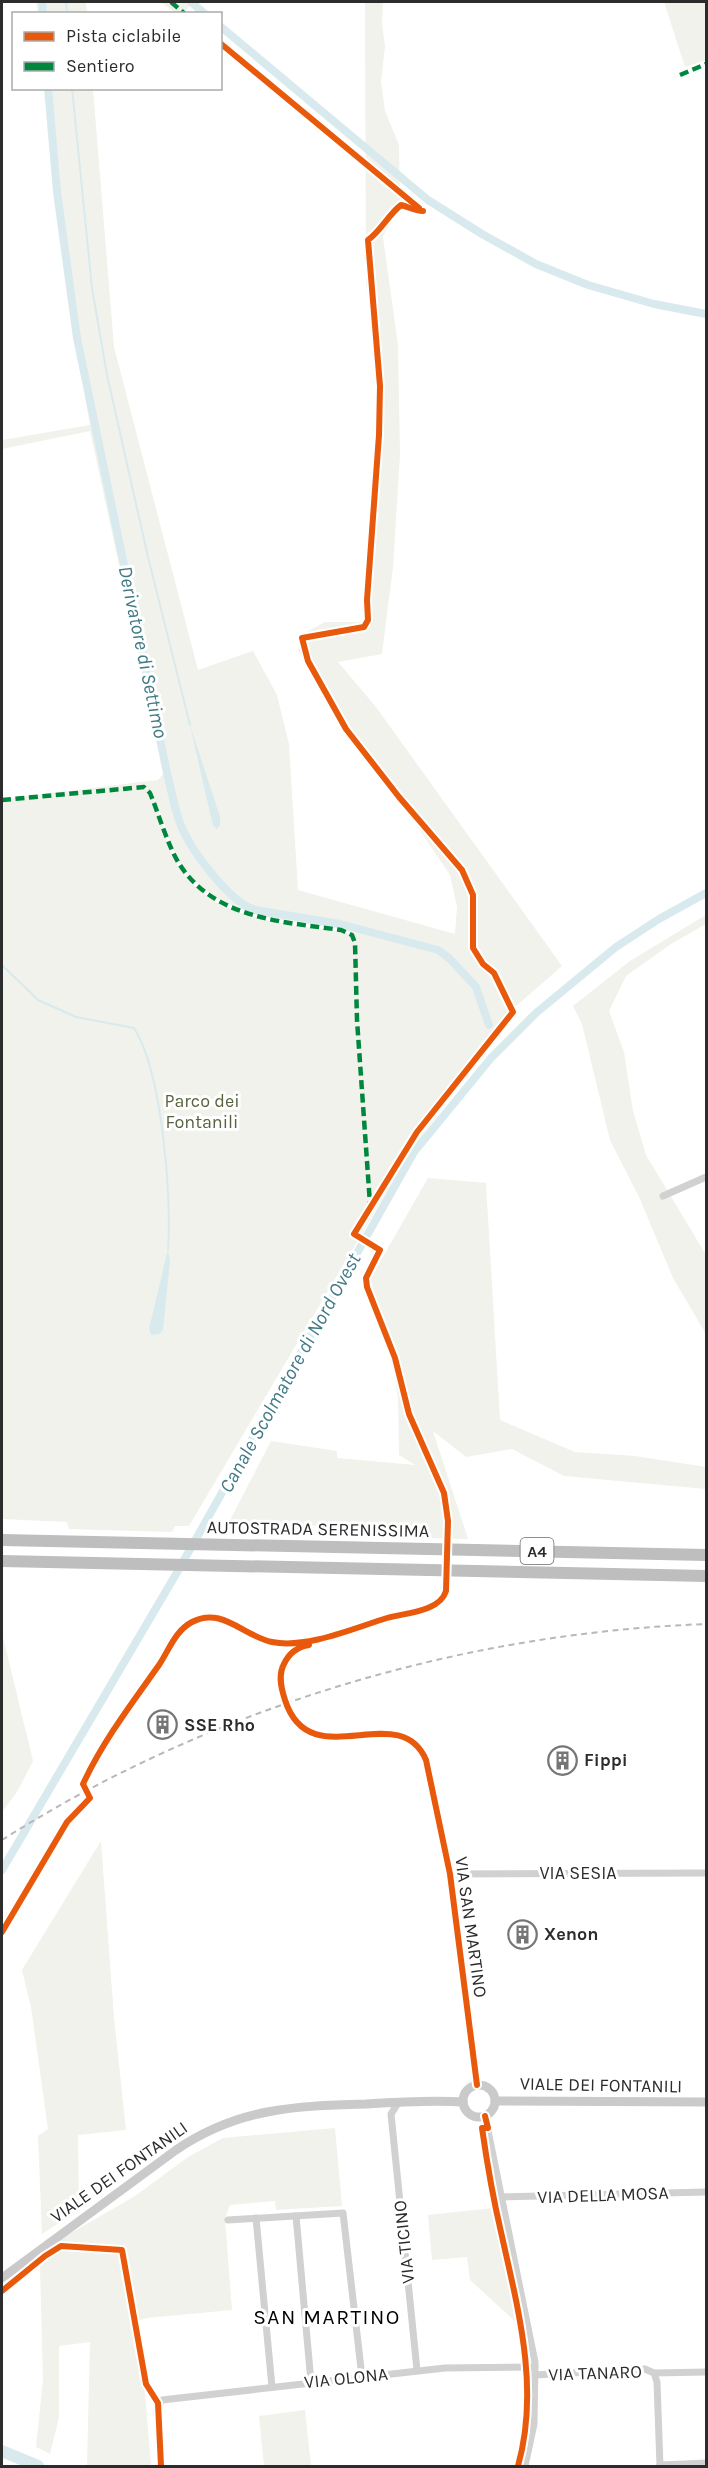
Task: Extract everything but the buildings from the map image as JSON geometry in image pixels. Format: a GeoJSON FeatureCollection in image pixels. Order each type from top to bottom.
{"type":"FeatureCollection","features":[{"type":"Feature","properties":{"kind":"highway","name":"AUTOSTRADA SERENISSIMA"},"geometry":{"type":"LineString","coordinates":[[2,1540],[706,1555]]}},
{"type":"Feature","properties":{"kind":"highway","name":"AUTOSTRADA SERENISSIMA"},"geometry":{"type":"LineString","coordinates":[[2,1562],[706,1576]]}},
{"type":"Feature","properties":{"kind":"main road"},"geometry":{"type":"LineString","coordinates":[[477,2085],[490,2089],[495,2101],[493,2109],[485,2116],[477,2117],[469,2113],[463,2102],[466,2092],[477,2085]]}},
{"type":"Feature","properties":{"kind":"main road","name":"VIALE DEI FONTANILI"},"geometry":{"type":"LineString","coordinates":[[495,2101],[706,2102]]}},
{"type":"Feature","properties":{"kind":"main road","name":"VIALE DEI FONTANILI"},"geometry":{"type":"LineString","coordinates":[[2,2276],[195,2136],[229,2121],[286,2107],[463,2102]]}},
{"type":"Feature","properties":{"kind":"street"},"geometry":{"type":"LineString","coordinates":[[663,1196],[706,1177]]}},
{"type":"Feature","properties":{"kind":"street","name":"VIA SAN MARTINO"},"geometry":{"type":"LineString","coordinates":[[413,1742],[426,1760],[450,1874],[477,2085]]}},
{"type":"Feature","properties":{"kind":"street","name":"VIA SESIA"},"geometry":{"type":"LineString","coordinates":[[450,1874],[706,1873]]}},
{"type":"Feature","properties":{"kind":"street"},"geometry":{"type":"LineString","coordinates":[[381,2103],[391,2114],[398,2103]]}},
{"type":"Feature","properties":{"kind":"street","name":"VIA TICINO"},"geometry":{"type":"LineString","coordinates":[[391,2114],[417,2370]]}},
{"type":"Feature","properties":{"kind":"street"},"geometry":{"type":"LineString","coordinates":[[485,2116],[526,2314],[535,2371],[534,2424],[525,2466]]}},
{"type":"Feature","properties":{"kind":"street","name":"VIA DELLA MOSA"},"geometry":{"type":"LineString","coordinates":[[500,2197],[706,2192]]}},
{"type":"Feature","properties":{"kind":"street"},"geometry":{"type":"LineString","coordinates":[[228,2220],[344,2213],[362,2377]]}},
{"type":"Feature","properties":{"kind":"street"},"geometry":{"type":"LineString","coordinates":[[296,2216],[311,2382]]}},
{"type":"Feature","properties":{"kind":"street"},"geometry":{"type":"LineString","coordinates":[[256,2218],[272,2387]]}},
{"type":"Feature","properties":{"kind":"street","name":"VIA OLONA"},"geometry":{"type":"LineString","coordinates":[[161,2466],[158,2403],[162,2400],[417,2370],[535,2371]]}},
{"type":"Feature","properties":{"kind":"street","name":"VIA TANARO"},"geometry":{"type":"LineString","coordinates":[[535,2371],[706,2372]]}},
{"type":"Feature","properties":{"kind":"street","name":"VIA TANARO"},"geometry":{"type":"LineString","coordinates":[[654,2373],[657,2382],[660,2466]]}},
{"type":"Feature","properties":{"kind":"street"},"geometry":{"type":"LineString","coordinates":[[660,2466],[706,2463]]}},
{"type":"Feature","properties":{"kind":"green space"},"geometry":{"type":"Polygon","coordinates":[[[36,2],[86,2],[87,12],[38,12],[36,2]]]}},
{"type":"Feature","properties":{"kind":"green space"},"geometry":{"type":"Polygon","coordinates":[[[161,2],[185,2],[190,6],[184,12],[174,12],[161,2]]]}},
{"type":"Feature","properties":{"kind":"green space","name":"Parco dei Fontanili"},"geometry":{"type":"Polygon","coordinates":[[[365,2],[383,2],[382,24],[385,46],[381,82],[385,111],[399,145],[400,200],[383,237],[398,345],[400,455],[393,567],[382,654],[338,662],[376,707],[562,966],[507,1014],[479,1046],[483,1055],[412,1149],[189,1526],[175,1526],[172,1532],[69,1529],[67,1522],[2,1519],[2,799],[158,780],[164,773],[90,431],[2,449],[2,440],[90,425],[64,257],[47,90],[93,90],[114,347],[198,670],[253,651],[277,695],[289,744],[298,890],[455,934],[457,907],[450,875],[415,823],[339,724],[298,650],[301,635],[325,622],[364,622],[372,508],[384,429],[381,355],[366,286],[365,2]],[[157,805],[168,844],[178,866],[194,885],[213,900],[234,911],[257,918],[353,934],[342,929],[275,919],[232,906],[196,882],[181,864],[157,805]]]}},
{"type":"Feature","properties":{"kind":"green space"},"geometry":{"type":"Polygon","coordinates":[[[664,2],[706,2],[706,60],[685,67],[664,2]]]}},
{"type":"Feature","properties":{"kind":"green space"},"geometry":{"type":"Polygon","coordinates":[[[706,915],[706,924],[671,944],[626,976],[609,1011],[624,1052],[633,1111],[646,1155],[706,1255],[706,1334],[673,1278],[640,1199],[610,1140],[582,1024],[573,1006],[630,961],[706,915]]]}},
{"type":"Feature","properties":{"kind":"green space"},"geometry":{"type":"Polygon","coordinates":[[[428,1178],[486,1183],[500,1420],[575,1452],[635,1456],[706,1467],[706,1489],[564,1476],[512,1449],[466,1457],[433,1431],[468,1539],[417,1538],[416,1528],[228,1524],[271,1441],[337,1451],[337,1458],[415,1465],[399,1455],[398,1398],[392,1360],[364,1290],[428,1178]]]}},
{"type":"Feature","properties":{"kind":"green space"},"geometry":{"type":"Polygon","coordinates":[[[2,1633],[33,1761],[17,1792],[2,1812],[2,1633]]]}},
{"type":"Feature","properties":{"kind":"green space"},"geometry":{"type":"Polygon","coordinates":[[[101,1841],[114,2018],[126,2130],[78,2135],[79,2210],[42,2234],[38,2136],[48,2129],[31,2007],[22,1970],[101,1841]]]}},
{"type":"Feature","properties":{"kind":"green space"},"geometry":{"type":"Polygon","coordinates":[[[335,2128],[342,2206],[276,2210],[275,2201],[230,2205],[225,2218],[232,2310],[147,2318],[130,2323],[145,2393],[151,2466],[87,2466],[90,2342],[59,2346],[59,2417],[50,2454],[36,2447],[43,2380],[40,2267],[59,2240],[135,2196],[188,2157],[223,2138],[335,2128]]]}},
{"type":"Feature","properties":{"kind":"green space"},"geometry":{"type":"Polygon","coordinates":[[[493,2208],[520,2326],[470,2280],[467,2257],[432,2260],[428,2215],[493,2208]]]}},
{"type":"Feature","properties":{"kind":"green space"},"geometry":{"type":"Polygon","coordinates":[[[305,2410],[311,2466],[264,2466],[259,2416],[305,2410]]]}},
{"type":"Feature","properties":{"kind":"shaded area"},"geometry":{"type":"Polygon","coordinates":[[[190,725],[220,817],[220,825],[217,829],[213,826],[190,725]]]}},
{"type":"Feature","properties":{"kind":"shaded area"},"geometry":{"type":"Polygon","coordinates":[[[168,1249],[170,1261],[163,1330],[159,1334],[151,1335],[149,1329],[168,1249]]]}},
{"type":"Feature","properties":{"kind":"waterway","name":"Derivatore di Settimo"},"geometry":{"type":"LineString","coordinates":[[42,2],[43,12]]}},
{"type":"Feature","properties":{"kind":"waterway"},"geometry":{"type":"LineString","coordinates":[[66,2],[67,12]]}},
{"type":"Feature","properties":{"kind":"waterway"},"geometry":{"type":"LineString","coordinates":[[191,2],[203,12]]}},
{"type":"Feature","properties":{"kind":"waterway"},"geometry":{"type":"LineString","coordinates":[[222,28],[428,200],[482,234],[536,264],[588,285],[654,304],[706,314]]}},
{"type":"Feature","properties":{"kind":"waterway","name":"Derivatore di Settimo"},"geometry":{"type":"LineString","coordinates":[[48,90],[57,192],[77,338],[167,773],[176,811],[185,834],[222,886],[234,897],[255,910],[340,924],[438,950],[449,958],[476,987],[489,1025]]}},
{"type":"Feature","properties":{"kind":"waterway"},"geometry":{"type":"LineString","coordinates":[[72,90],[92,288],[107,375],[148,557],[190,725]]}},
{"type":"Feature","properties":{"kind":"waterway","name":"Canale Scolmatore di Nord Ovest"},"geometry":{"type":"LineString","coordinates":[[2,1870],[179,1569],[414,1152],[491,1058],[536,1013],[616,947],[659,919],[706,893]]}},
{"type":"Feature","properties":{"kind":"waterway"},"geometry":{"type":"LineString","coordinates":[[2,965],[38,1000],[76,1017],[134,1028],[144,1048],[152,1074],[163,1135],[168,1198],[168,1249]]}},
{"type":"Feature","properties":{"kind":"waterway"},"geometry":{"type":"LineString","coordinates":[[2,2451],[38,2466]]}},
{"type":"Feature","properties":{"kind":"railway"},"geometry":{"type":"LineString","coordinates":[[2,1840],[82,1793],[165,1752],[251,1716],[340,1686],[430,1661],[521,1643],[614,1630],[706,1624]]}},
{"type":"Feature","properties":{"kind":"marked path"},"geometry":{"type":"LineString","coordinates":[[171,2],[183,12]]}},
{"type":"Feature","properties":{"kind":"marked path"},"geometry":{"type":"LineString","coordinates":[[680,75],[706,64]]}},
{"type":"Feature","properties":{"kind":"marked path"},"geometry":{"type":"LineString","coordinates":[[2,800],[144,787],[150,793],[180,865],[195,883],[212,897],[252,915],[341,930],[352,935],[355,943],[357,1020],[370,1204]]}},
{"type":"Feature","properties":{"kind":"cycle path"},"geometry":{"type":"LineString","coordinates":[[222,45],[419,208]]}},
{"type":"Feature","properties":{"kind":"cycle path"},"geometry":{"type":"LineString","coordinates":[[2,1932],[67,1822],[90,1798],[83,1784],[118,1723],[186,1626],[203,1618],[213,1618],[223,1620],[261,1639],[272,1642],[300,1643],[421,1610],[437,1603],[446,1591],[448,1521],[444,1493],[409,1414],[395,1358],[367,1287],[366,1278],[380,1250],[354,1234],[417,1132],[513,1012],[494,973],[483,964],[473,948],[473,895],[462,870],[399,797],[346,729],[308,661],[302,638],[364,627],[368,620],[367,600],[379,435],[380,386],[368,240],[401,205],[423,211]]}},
{"type":"Feature","properties":{"kind":"cycle path"},"geometry":{"type":"LineString","coordinates":[[309,1645],[291,1654],[281,1673],[281,1686],[285,1700],[297,1722],[314,1733],[333,1737],[396,1735],[413,1743],[426,1760],[450,1874],[477,2085]]}},
{"type":"Feature","properties":{"kind":"cycle path"},"geometry":{"type":"LineString","coordinates":[[485,2116],[488,2128],[482,2128],[488,2167],[520,2319],[527,2378],[524,2437],[518,2466]]}},
{"type":"Feature","properties":{"kind":"cycle path"},"geometry":{"type":"LineString","coordinates":[[2,2291],[61,2246],[122,2250],[146,2384],[158,2403],[161,2466]]}},
{"type":"Feature","properties":{"kind":"place","name":"SSE Rho"},"geometry":{"type":"Point","coordinates":[163,1725]}},
{"type":"Feature","properties":{"kind":"place","name":"Fippi"},"geometry":{"type":"Point","coordinates":[563,1760]}},
{"type":"Feature","properties":{"kind":"place","name":"Xenon"},"geometry":{"type":"Point","coordinates":[523,1934]}},
{"type":"Feature","properties":{"kind":"district","name":"SAN MARTINO"},"geometry":{"type":"Point","coordinates":[327,2317]}}]}
